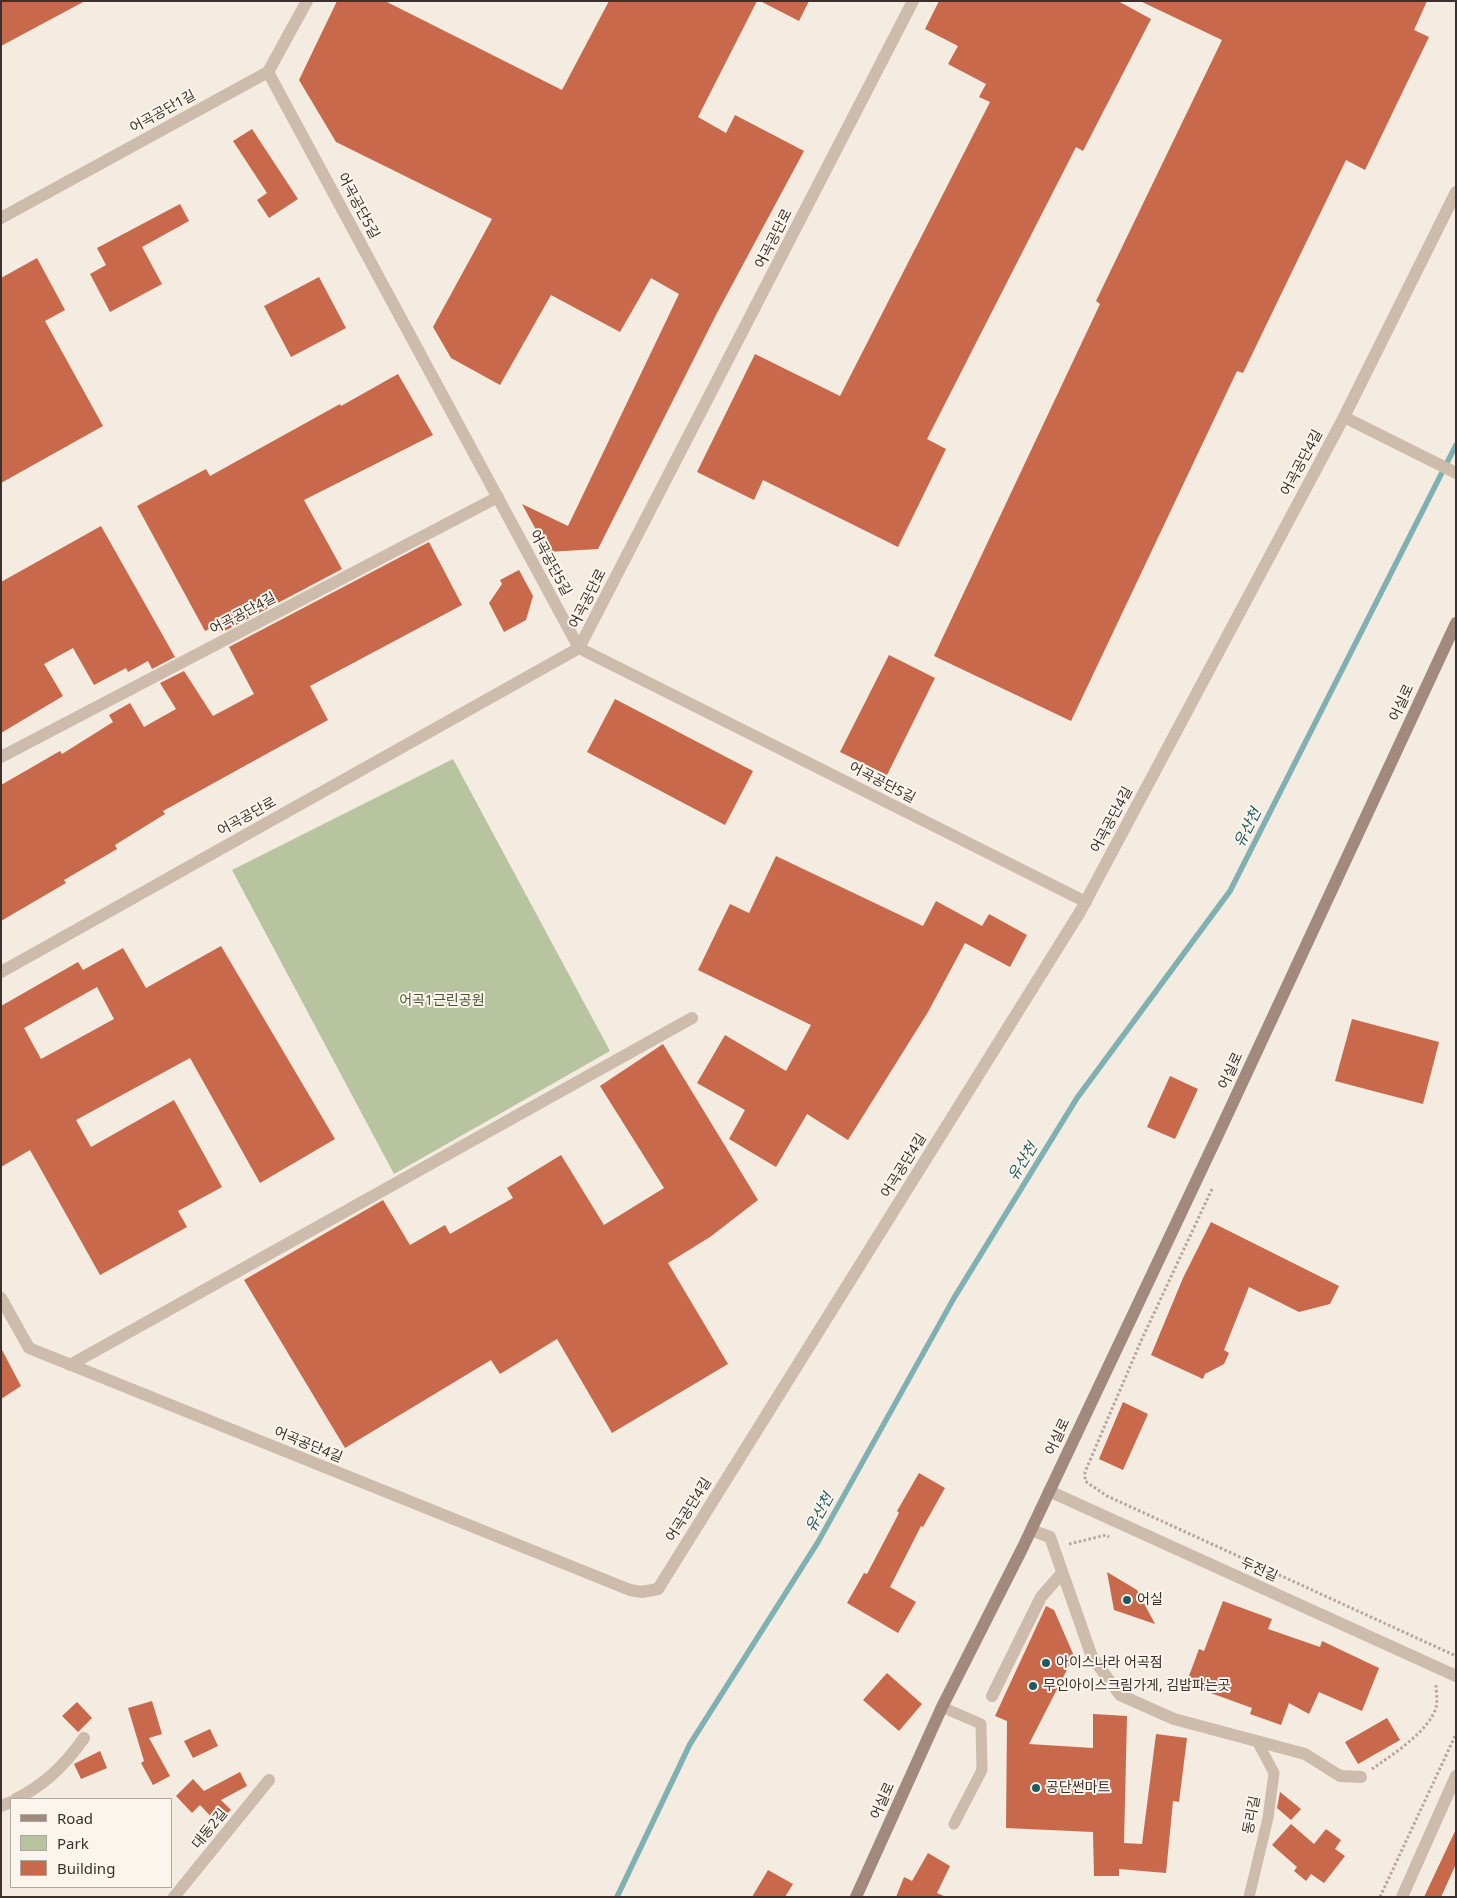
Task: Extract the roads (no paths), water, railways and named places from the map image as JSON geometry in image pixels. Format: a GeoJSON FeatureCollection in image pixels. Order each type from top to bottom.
{"type":"FeatureCollection","features":[{"type":"Feature","properties":{"kind":"main road","name":"어실로"},"geometry":{"type":"LineString","coordinates":[[856,1897],[942,1707],[1031,1530],[1216,1139],[1456,623]]}},
{"type":"Feature","properties":{"kind":"street"},"geometry":{"type":"LineString","coordinates":[[268,72],[307,1]]}},
{"type":"Feature","properties":{"kind":"street","name":"어곡공단로"},"geometry":{"type":"LineString","coordinates":[[1,972],[579,648],[913,1]]}},
{"type":"Feature","properties":{"kind":"street","name":"어곡공단1길"},"geometry":{"type":"LineString","coordinates":[[1,218],[268,72]]}},
{"type":"Feature","properties":{"kind":"street","name":"어곡공단5길"},"geometry":{"type":"LineString","coordinates":[[268,72],[579,648],[1086,902]]}},
{"type":"Feature","properties":{"kind":"street","name":"어곡공단4길"},"geometry":{"type":"LineString","coordinates":[[1,1298],[29,1348],[630,1590],[642,1592],[658,1589],[1086,902],[1344,417],[1456,192]]}},
{"type":"Feature","properties":{"kind":"street"},"geometry":{"type":"LineString","coordinates":[[1344,417],[1456,473]]}},
{"type":"Feature","properties":{"kind":"street","name":"어곡공단4길"},"geometry":{"type":"LineString","coordinates":[[1,757],[498,497]]}},
{"type":"Feature","properties":{"kind":"street"},"geometry":{"type":"LineString","coordinates":[[70,1365],[692,1018]]}},
{"type":"Feature","properties":{"kind":"street","name":"두전길"},"geometry":{"type":"LineString","coordinates":[[1049,1491],[1456,1676]]}},
{"type":"Feature","properties":{"kind":"street"},"geometry":{"type":"LineString","coordinates":[[1031,1530],[1050,1537],[1092,1657],[1120,1694],[1174,1719],[1305,1754],[1340,1776],[1361,1777]]}},
{"type":"Feature","properties":{"kind":"street"},"geometry":{"type":"LineString","coordinates":[[992,1696],[1040,1597],[1062,1573]]}},
{"type":"Feature","properties":{"kind":"street"},"geometry":{"type":"LineString","coordinates":[[18,1798],[28,1793],[60,1769],[84,1738]]}},
{"type":"Feature","properties":{"kind":"street"},"geometry":{"type":"LineString","coordinates":[[1402,1897],[1456,1776]]}},
{"type":"Feature","properties":{"kind":"street","name":"대동2길"},"geometry":{"type":"LineString","coordinates":[[174,1897],[269,1780]]}},
{"type":"Feature","properties":{"kind":"lane"},"geometry":{"type":"LineString","coordinates":[[942,1707],[981,1724],[982,1770],[954,1824]]}},
{"type":"Feature","properties":{"kind":"lane","name":"동리길"},"geometry":{"type":"LineString","coordinates":[[1249,1897],[1268,1818],[1274,1773],[1257,1741]]}},
{"type":"Feature","properties":{"kind":"waterway","name":"유산천"},"geometry":{"type":"LineString","coordinates":[[617,1897],[690,1744],[818,1542],[954,1298],[1077,1098],[1230,891],[1456,445]]}},
{"type":"Feature","properties":{"kind":"place","name":"어실"},"geometry":{"type":"Point","coordinates":[1127,1600]}},
{"type":"Feature","properties":{"kind":"place","name":"아이스나라 어곡점"},"geometry":{"type":"Point","coordinates":[1046,1663]}},
{"type":"Feature","properties":{"kind":"place","name":"무인아이스크림가게, 김밥파는곳"},"geometry":{"type":"Point","coordinates":[1033,1686]}},
{"type":"Feature","properties":{"kind":"place","name":"공단썬마트"},"geometry":{"type":"Point","coordinates":[1036,1788]}},
{"type":"Feature","properties":{"kind":"park label","name":"어곡1근린공원"},"geometry":{"type":"Point","coordinates":[442,1001]}}]}
